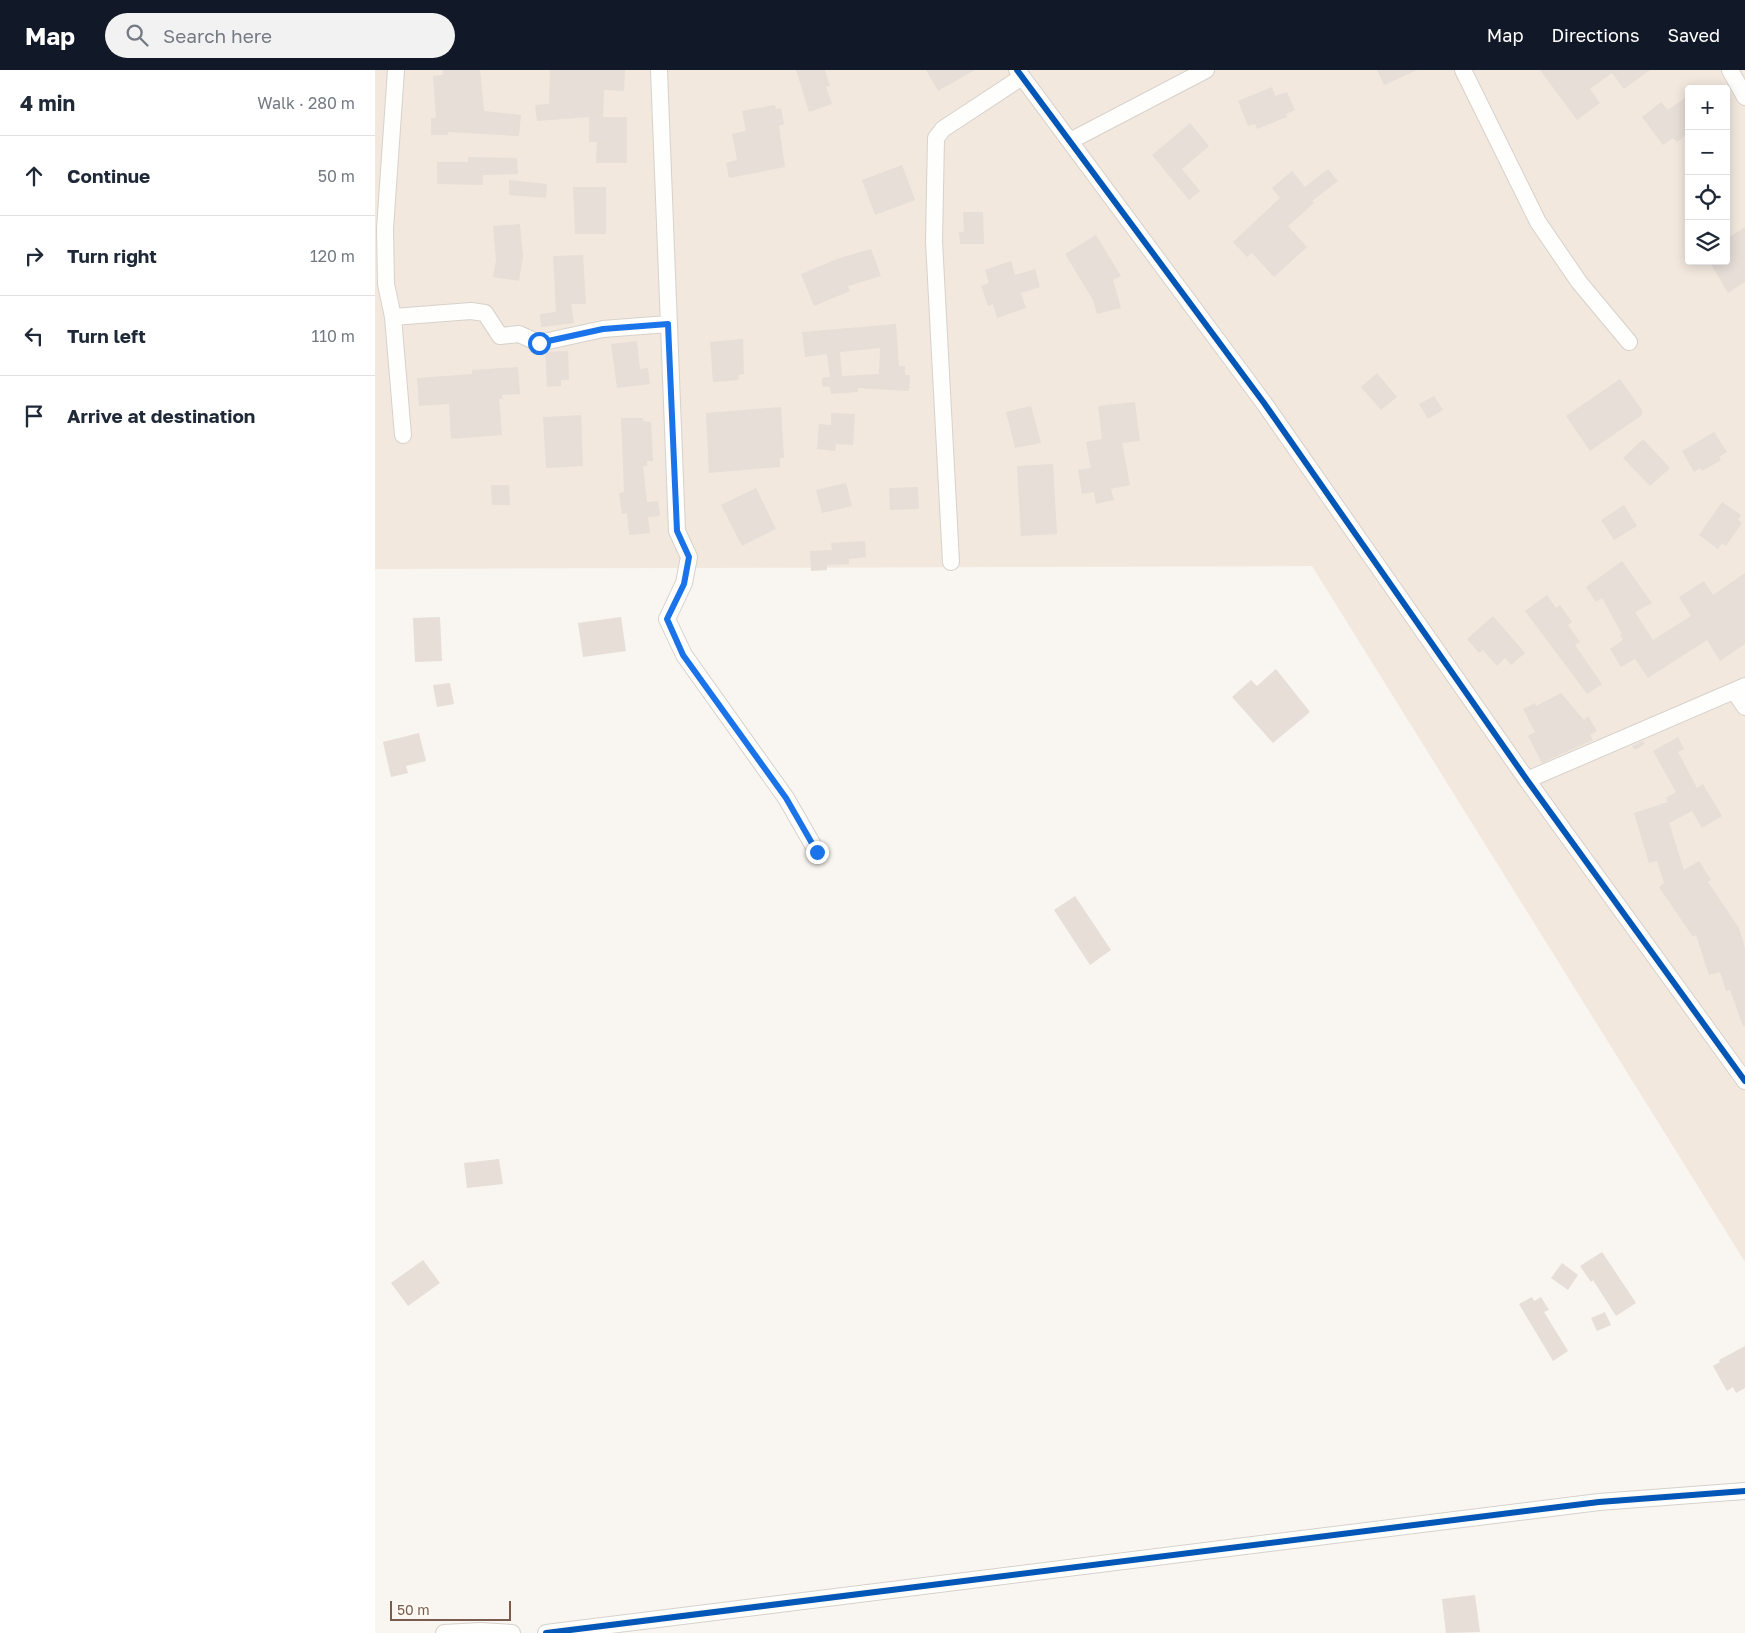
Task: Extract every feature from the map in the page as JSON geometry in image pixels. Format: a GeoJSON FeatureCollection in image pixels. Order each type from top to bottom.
{"type":"FeatureCollection","features":[{"type":"Feature","properties":{"kind":"street"},"geometry":{"type":"LineString","coordinates":[[396,70],[385,229],[387,284],[393,317],[403,435]]}},
{"type":"Feature","properties":{"kind":"street"},"geometry":{"type":"LineString","coordinates":[[659,70],[677,531],[689,557],[684,584],[667,619],[683,655],[786,798],[817,852]]}},
{"type":"Feature","properties":{"kind":"street"},"geometry":{"type":"LineString","coordinates":[[1070,141],[1206,70]]}},
{"type":"Feature","properties":{"kind":"street"},"geometry":{"type":"LineString","coordinates":[[1463,70],[1538,222],[1579,282],[1629,342]]}},
{"type":"Feature","properties":{"kind":"street"},"geometry":{"type":"LineString","coordinates":[[1730,70],[1745,97]]}},
{"type":"Feature","properties":{"kind":"street"},"geometry":{"type":"LineString","coordinates":[[951,562],[933,241],[936,138],[943,129],[1020,74],[1264,403],[1527,780],[1745,1081]]}},
{"type":"Feature","properties":{"kind":"street"},"geometry":{"type":"LineString","coordinates":[[393,317],[471,311],[485,313],[500,336],[519,334],[539,343],[603,329],[668,324]]}},
{"type":"Feature","properties":{"kind":"street"},"geometry":{"type":"LineString","coordinates":[[1527,780],[1739,688],[1745,706]]}},
{"type":"Feature","properties":{"kind":"street"},"geometry":{"type":"LineString","coordinates":[[546,1633],[1599,1502],[1745,1491]]}},
{"type":"Feature","properties":{"kind":"street"},"geometry":{"type":"LineString","coordinates":[[444,1633],[481,1631],[513,1633]]}},
{"type":"Feature","properties":{"kind":"shaded area"},"geometry":{"type":"Polygon","coordinates":[[[375,70],[1745,70],[1745,1262],[1312,566],[375,569],[375,70]]]}},
{"type":"Feature","properties":{"kind":"building"},"geometry":{"type":"Polygon","coordinates":[[[443,70],[480,70],[484,111],[521,115],[519,136],[448,132],[448,135],[431,135],[431,118],[436,118],[433,76],[443,75],[443,70]]]}},
{"type":"Feature","properties":{"kind":"building"},"geometry":{"type":"Polygon","coordinates":[[[550,70],[625,70],[624,91],[604,90],[603,117],[627,117],[627,163],[596,163],[597,142],[589,142],[589,117],[537,121],[535,105],[549,104],[550,70]]]}},
{"type":"Feature","properties":{"kind":"building"},"geometry":{"type":"Polygon","coordinates":[[[796,70],[825,70],[830,86],[826,87],[832,104],[809,112],[796,70]]]}},
{"type":"Feature","properties":{"kind":"building"},"geometry":{"type":"Polygon","coordinates":[[[926,70],[975,70],[938,91],[926,70]]]}},
{"type":"Feature","properties":{"kind":"building"},"geometry":{"type":"Polygon","coordinates":[[[1377,70],[1417,70],[1384,85],[1377,70]]]}},
{"type":"Feature","properties":{"kind":"building"},"geometry":{"type":"Polygon","coordinates":[[[1540,70],[1650,70],[1624,89],[1612,73],[1590,89],[1600,103],[1577,120],[1540,70]]]}},
{"type":"Feature","properties":{"kind":"building"},"geometry":{"type":"Polygon","coordinates":[[[1272,87],[1275,96],[1287,92],[1295,110],[1286,114],[1287,117],[1257,129],[1255,124],[1248,126],[1238,101],[1272,87]]]}},
{"type":"Feature","properties":{"kind":"building"},"geometry":{"type":"Polygon","coordinates":[[[1685,98],[1685,136],[1677,142],[1673,138],[1663,145],[1642,117],[1661,102],[1668,110],[1685,98]]]}},
{"type":"Feature","properties":{"kind":"building"},"geometry":{"type":"Polygon","coordinates":[[[775,105],[776,109],[781,108],[784,124],[779,126],[785,167],[729,178],[726,163],[737,160],[732,134],[746,131],[742,111],[775,105]]]}},
{"type":"Feature","properties":{"kind":"building"},"geometry":{"type":"Polygon","coordinates":[[[1190,123],[1209,146],[1182,169],[1200,191],[1189,200],[1152,155],[1190,123]]]}},
{"type":"Feature","properties":{"kind":"building"},"geometry":{"type":"Polygon","coordinates":[[[468,157],[517,158],[518,174],[483,175],[483,185],[437,184],[437,162],[468,162],[468,157]]]}},
{"type":"Feature","properties":{"kind":"building"},"geometry":{"type":"Polygon","coordinates":[[[902,165],[915,200],[875,215],[862,180],[902,165]]]}},
{"type":"Feature","properties":{"kind":"building"},"geometry":{"type":"Polygon","coordinates":[[[1328,169],[1338,181],[1312,201],[1314,203],[1288,226],[1307,247],[1274,277],[1252,253],[1247,257],[1233,242],[1280,198],[1272,188],[1292,171],[1305,187],[1328,169]]]}},
{"type":"Feature","properties":{"kind":"building"},"geometry":{"type":"Polygon","coordinates":[[[509,180],[547,184],[546,198],[509,195],[509,180]]]}},
{"type":"Feature","properties":{"kind":"building"},"geometry":{"type":"Polygon","coordinates":[[[573,187],[606,187],[606,234],[575,234],[573,187]]]}},
{"type":"Feature","properties":{"kind":"building"},"geometry":{"type":"Polygon","coordinates":[[[963,212],[983,212],[984,244],[960,244],[959,232],[964,232],[963,212]]]}},
{"type":"Feature","properties":{"kind":"building"},"geometry":{"type":"Polygon","coordinates":[[[520,224],[523,257],[519,281],[493,277],[496,260],[493,226],[520,224]]]}},
{"type":"Feature","properties":{"kind":"building"},"geometry":{"type":"Polygon","coordinates":[[[1745,227],[1745,282],[1728,293],[1711,265],[1730,265],[1730,236],[1745,227]]]}},
{"type":"Feature","properties":{"kind":"building"},"geometry":{"type":"Polygon","coordinates":[[[1096,235],[1121,276],[1113,280],[1121,308],[1097,314],[1093,300],[1065,254],[1096,235]]]}},
{"type":"Feature","properties":{"kind":"building"},"geometry":{"type":"Polygon","coordinates":[[[871,249],[881,276],[848,286],[850,291],[814,306],[801,274],[837,259],[871,249]]]}},
{"type":"Feature","properties":{"kind":"building"},"geometry":{"type":"Polygon","coordinates":[[[583,255],[586,304],[571,304],[574,323],[541,327],[540,314],[556,312],[553,256],[583,255]]]}},
{"type":"Feature","properties":{"kind":"building"},"geometry":{"type":"Polygon","coordinates":[[[1011,261],[1015,275],[1035,269],[1040,287],[1021,293],[1026,308],[997,318],[993,304],[988,306],[981,286],[989,283],[985,270],[1011,261]]]}},
{"type":"Feature","properties":{"kind":"building"},"geometry":{"type":"Polygon","coordinates":[[[896,324],[899,366],[905,366],[905,375],[910,375],[909,391],[858,388],[858,392],[831,394],[830,387],[822,386],[822,378],[830,377],[827,354],[805,357],[802,332],[896,324]],[[880,348],[840,352],[842,376],[879,374],[880,348]]]}},
{"type":"Feature","properties":{"kind":"building"},"geometry":{"type":"Polygon","coordinates":[[[743,339],[744,374],[738,375],[739,380],[713,382],[710,342],[743,339]]]}},
{"type":"Feature","properties":{"kind":"building"},"geometry":{"type":"Polygon","coordinates":[[[637,341],[640,369],[648,368],[650,384],[617,388],[611,344],[637,341]]]}},
{"type":"Feature","properties":{"kind":"building"},"geometry":{"type":"Polygon","coordinates":[[[568,351],[569,380],[561,380],[561,386],[547,387],[545,352],[568,351]]]}},
{"type":"Feature","properties":{"kind":"building"},"geometry":{"type":"Polygon","coordinates":[[[518,367],[520,394],[502,395],[503,399],[499,399],[502,435],[451,439],[449,404],[419,406],[417,378],[472,374],[472,370],[518,367]]]}},
{"type":"Feature","properties":{"kind":"building"},"geometry":{"type":"Polygon","coordinates":[[[1377,373],[1397,397],[1381,410],[1361,387],[1377,373]]]}},
{"type":"Feature","properties":{"kind":"building"},"geometry":{"type":"Polygon","coordinates":[[[1620,379],[1642,410],[1642,415],[1590,451],[1566,416],[1620,379]]]}},
{"type":"Feature","properties":{"kind":"building"},"geometry":{"type":"Polygon","coordinates":[[[1434,396],[1443,410],[1428,419],[1419,404],[1434,396]]]}},
{"type":"Feature","properties":{"kind":"building"},"geometry":{"type":"Polygon","coordinates":[[[1135,402],[1140,441],[1122,443],[1130,485],[1111,489],[1114,500],[1096,504],[1094,492],[1082,494],[1078,470],[1091,468],[1086,442],[1102,439],[1098,406],[1135,402]]]}},
{"type":"Feature","properties":{"kind":"building"},"geometry":{"type":"Polygon","coordinates":[[[1031,406],[1041,443],[1015,448],[1006,412],[1031,406]]]}},
{"type":"Feature","properties":{"kind":"building"},"geometry":{"type":"Polygon","coordinates":[[[781,407],[784,458],[780,458],[780,467],[709,473],[706,413],[781,407]]]}},
{"type":"Feature","properties":{"kind":"building"},"geometry":{"type":"Polygon","coordinates":[[[831,413],[855,414],[853,445],[836,444],[835,451],[817,449],[819,424],[831,425],[831,413]]]}},
{"type":"Feature","properties":{"kind":"building"},"geometry":{"type":"Polygon","coordinates":[[[581,415],[583,466],[546,468],[543,417],[581,415]]]}},
{"type":"Feature","properties":{"kind":"building"},"geometry":{"type":"Polygon","coordinates":[[[621,418],[643,418],[643,421],[651,422],[653,461],[647,461],[647,466],[643,466],[647,502],[658,501],[660,516],[648,517],[650,533],[629,535],[627,513],[622,514],[619,493],[624,492],[621,418]]]}},
{"type":"Feature","properties":{"kind":"building"},"geometry":{"type":"Polygon","coordinates":[[[1714,432],[1727,452],[1719,457],[1721,460],[1702,471],[1700,468],[1694,472],[1682,451],[1714,432]]]}},
{"type":"Feature","properties":{"kind":"building"},"geometry":{"type":"Polygon","coordinates":[[[1643,439],[1670,468],[1650,486],[1623,458],[1643,439]]]}},
{"type":"Feature","properties":{"kind":"building"},"geometry":{"type":"Polygon","coordinates":[[[1053,464],[1057,534],[1021,536],[1017,466],[1053,464]]]}},
{"type":"Feature","properties":{"kind":"building"},"geometry":{"type":"Polygon","coordinates":[[[846,483],[852,506],[822,513],[816,490],[846,483]]]}},
{"type":"Feature","properties":{"kind":"building"},"geometry":{"type":"Polygon","coordinates":[[[491,485],[509,485],[510,505],[492,505],[491,485]]]}},
{"type":"Feature","properties":{"kind":"building"},"geometry":{"type":"Polygon","coordinates":[[[918,487],[919,509],[890,510],[889,488],[918,487]]]}},
{"type":"Feature","properties":{"kind":"building"},"geometry":{"type":"Polygon","coordinates":[[[756,488],[776,529],[742,546],[721,505],[756,488]]]}},
{"type":"Feature","properties":{"kind":"building"},"geometry":{"type":"Polygon","coordinates":[[[1722,502],[1741,515],[1738,520],[1742,523],[1726,546],[1722,543],[1718,549],[1699,535],[1722,502]]]}},
{"type":"Feature","properties":{"kind":"building"},"geometry":{"type":"Polygon","coordinates":[[[1624,505],[1637,526],[1614,540],[1601,520],[1624,505]]]}},
{"type":"Feature","properties":{"kind":"building"},"geometry":{"type":"Polygon","coordinates":[[[865,541],[866,557],[849,559],[849,564],[827,565],[827,570],[811,571],[810,551],[832,550],[831,543],[865,541]]]}},
{"type":"Feature","properties":{"kind":"building"},"geometry":{"type":"Polygon","coordinates":[[[1622,561],[1652,603],[1635,612],[1653,640],[1691,616],[1679,597],[1704,581],[1713,595],[1745,573],[1745,644],[1720,661],[1707,640],[1648,678],[1635,659],[1621,667],[1610,649],[1623,640],[1620,635],[1622,634],[1602,598],[1596,602],[1586,587],[1622,561]]]}},
{"type":"Feature","properties":{"kind":"building"},"geometry":{"type":"Polygon","coordinates":[[[1547,595],[1556,608],[1560,605],[1572,622],[1568,625],[1580,642],[1575,645],[1602,684],[1587,694],[1525,611],[1547,595]]]}},
{"type":"Feature","properties":{"kind":"building"},"geometry":{"type":"Polygon","coordinates":[[[1493,616],[1525,653],[1511,665],[1505,658],[1497,666],[1483,650],[1479,653],[1467,639],[1493,616]]]}},
{"type":"Feature","properties":{"kind":"building"},"geometry":{"type":"Polygon","coordinates":[[[440,617],[442,661],[415,662],[413,618],[440,617]]]}},
{"type":"Feature","properties":{"kind":"building"},"geometry":{"type":"Polygon","coordinates":[[[621,617],[626,651],[583,657],[578,623],[621,617]]]}},
{"type":"Feature","properties":{"kind":"building"},"geometry":{"type":"Polygon","coordinates":[[[1276,669],[1310,712],[1273,743],[1232,697],[1251,680],[1257,686],[1276,669]]]}},
{"type":"Feature","properties":{"kind":"building"},"geometry":{"type":"Polygon","coordinates":[[[450,683],[454,704],[437,707],[433,685],[450,683]]]}},
{"type":"Feature","properties":{"kind":"building"},"geometry":{"type":"Polygon","coordinates":[[[1561,693],[1584,720],[1588,716],[1597,731],[1590,735],[1593,740],[1542,763],[1528,736],[1535,732],[1523,709],[1535,703],[1536,706],[1561,693]]]}},
{"type":"Feature","properties":{"kind":"building"},"geometry":{"type":"Polygon","coordinates":[[[419,733],[426,761],[406,766],[408,773],[391,777],[383,742],[419,733]]]}},
{"type":"Feature","properties":{"kind":"building"},"geometry":{"type":"Polygon","coordinates":[[[1678,737],[1684,749],[1678,752],[1697,788],[1703,784],[1722,816],[1702,828],[1692,811],[1669,823],[1684,870],[1699,861],[1711,880],[1708,882],[1739,928],[1745,948],[1745,1026],[1743,1026],[1730,990],[1726,991],[1720,972],[1709,975],[1696,935],[1693,937],[1659,887],[1664,883],[1657,861],[1649,863],[1634,813],[1668,802],[1666,798],[1676,792],[1653,751],[1678,737]]]}},
{"type":"Feature","properties":{"kind":"building"},"geometry":{"type":"Polygon","coordinates":[[[1643,741],[1645,744],[1635,750],[1632,746],[1643,741]]]}},
{"type":"Feature","properties":{"kind":"building"},"geometry":{"type":"Polygon","coordinates":[[[1075,896],[1111,950],[1090,965],[1054,910],[1075,896]]]}},
{"type":"Feature","properties":{"kind":"building"},"geometry":{"type":"Polygon","coordinates":[[[499,1159],[503,1184],[467,1188],[464,1163],[499,1159]]]}},
{"type":"Feature","properties":{"kind":"building"},"geometry":{"type":"Polygon","coordinates":[[[1602,1252],[1636,1303],[1616,1316],[1593,1280],[1591,1282],[1580,1266],[1602,1252]]]}},
{"type":"Feature","properties":{"kind":"building"},"geometry":{"type":"Polygon","coordinates":[[[423,1260],[440,1283],[408,1306],[391,1283],[423,1260]]]}},
{"type":"Feature","properties":{"kind":"building"},"geometry":{"type":"Polygon","coordinates":[[[1562,1263],[1578,1275],[1568,1290],[1551,1278],[1562,1263]]]}},
{"type":"Feature","properties":{"kind":"building"},"geometry":{"type":"Polygon","coordinates":[[[1532,1297],[1534,1301],[1541,1297],[1549,1310],[1544,1312],[1568,1351],[1553,1361],[1519,1304],[1532,1297]]]}},
{"type":"Feature","properties":{"kind":"building"},"geometry":{"type":"Polygon","coordinates":[[[1605,1312],[1611,1325],[1597,1331],[1591,1318],[1605,1312]]]}},
{"type":"Feature","properties":{"kind":"building"},"geometry":{"type":"Polygon","coordinates":[[[1745,1346],[1745,1388],[1736,1393],[1733,1387],[1727,1391],[1713,1366],[1720,1362],[1719,1360],[1745,1346]]]}},
{"type":"Feature","properties":{"kind":"building"},"geometry":{"type":"Polygon","coordinates":[[[1475,1595],[1480,1632],[1446,1633],[1442,1599],[1475,1595]]]}},
{"type":"Feature","properties":{"kind":"cycle path"},"geometry":{"type":"LineString","coordinates":[[1017,70],[1264,403],[1527,780],[1745,1081]]}},
{"type":"Feature","properties":{"kind":"cycle path"},"geometry":{"type":"LineString","coordinates":[[546,1633],[1599,1502],[1745,1491]]}},
{"type":"Feature","properties":{"kind":"route"},"geometry":{"type":"LineString","coordinates":[[539,343],[603,329],[668,324],[677,531],[689,557],[684,584],[667,619],[683,655],[786,798],[817,852]]}}]}
